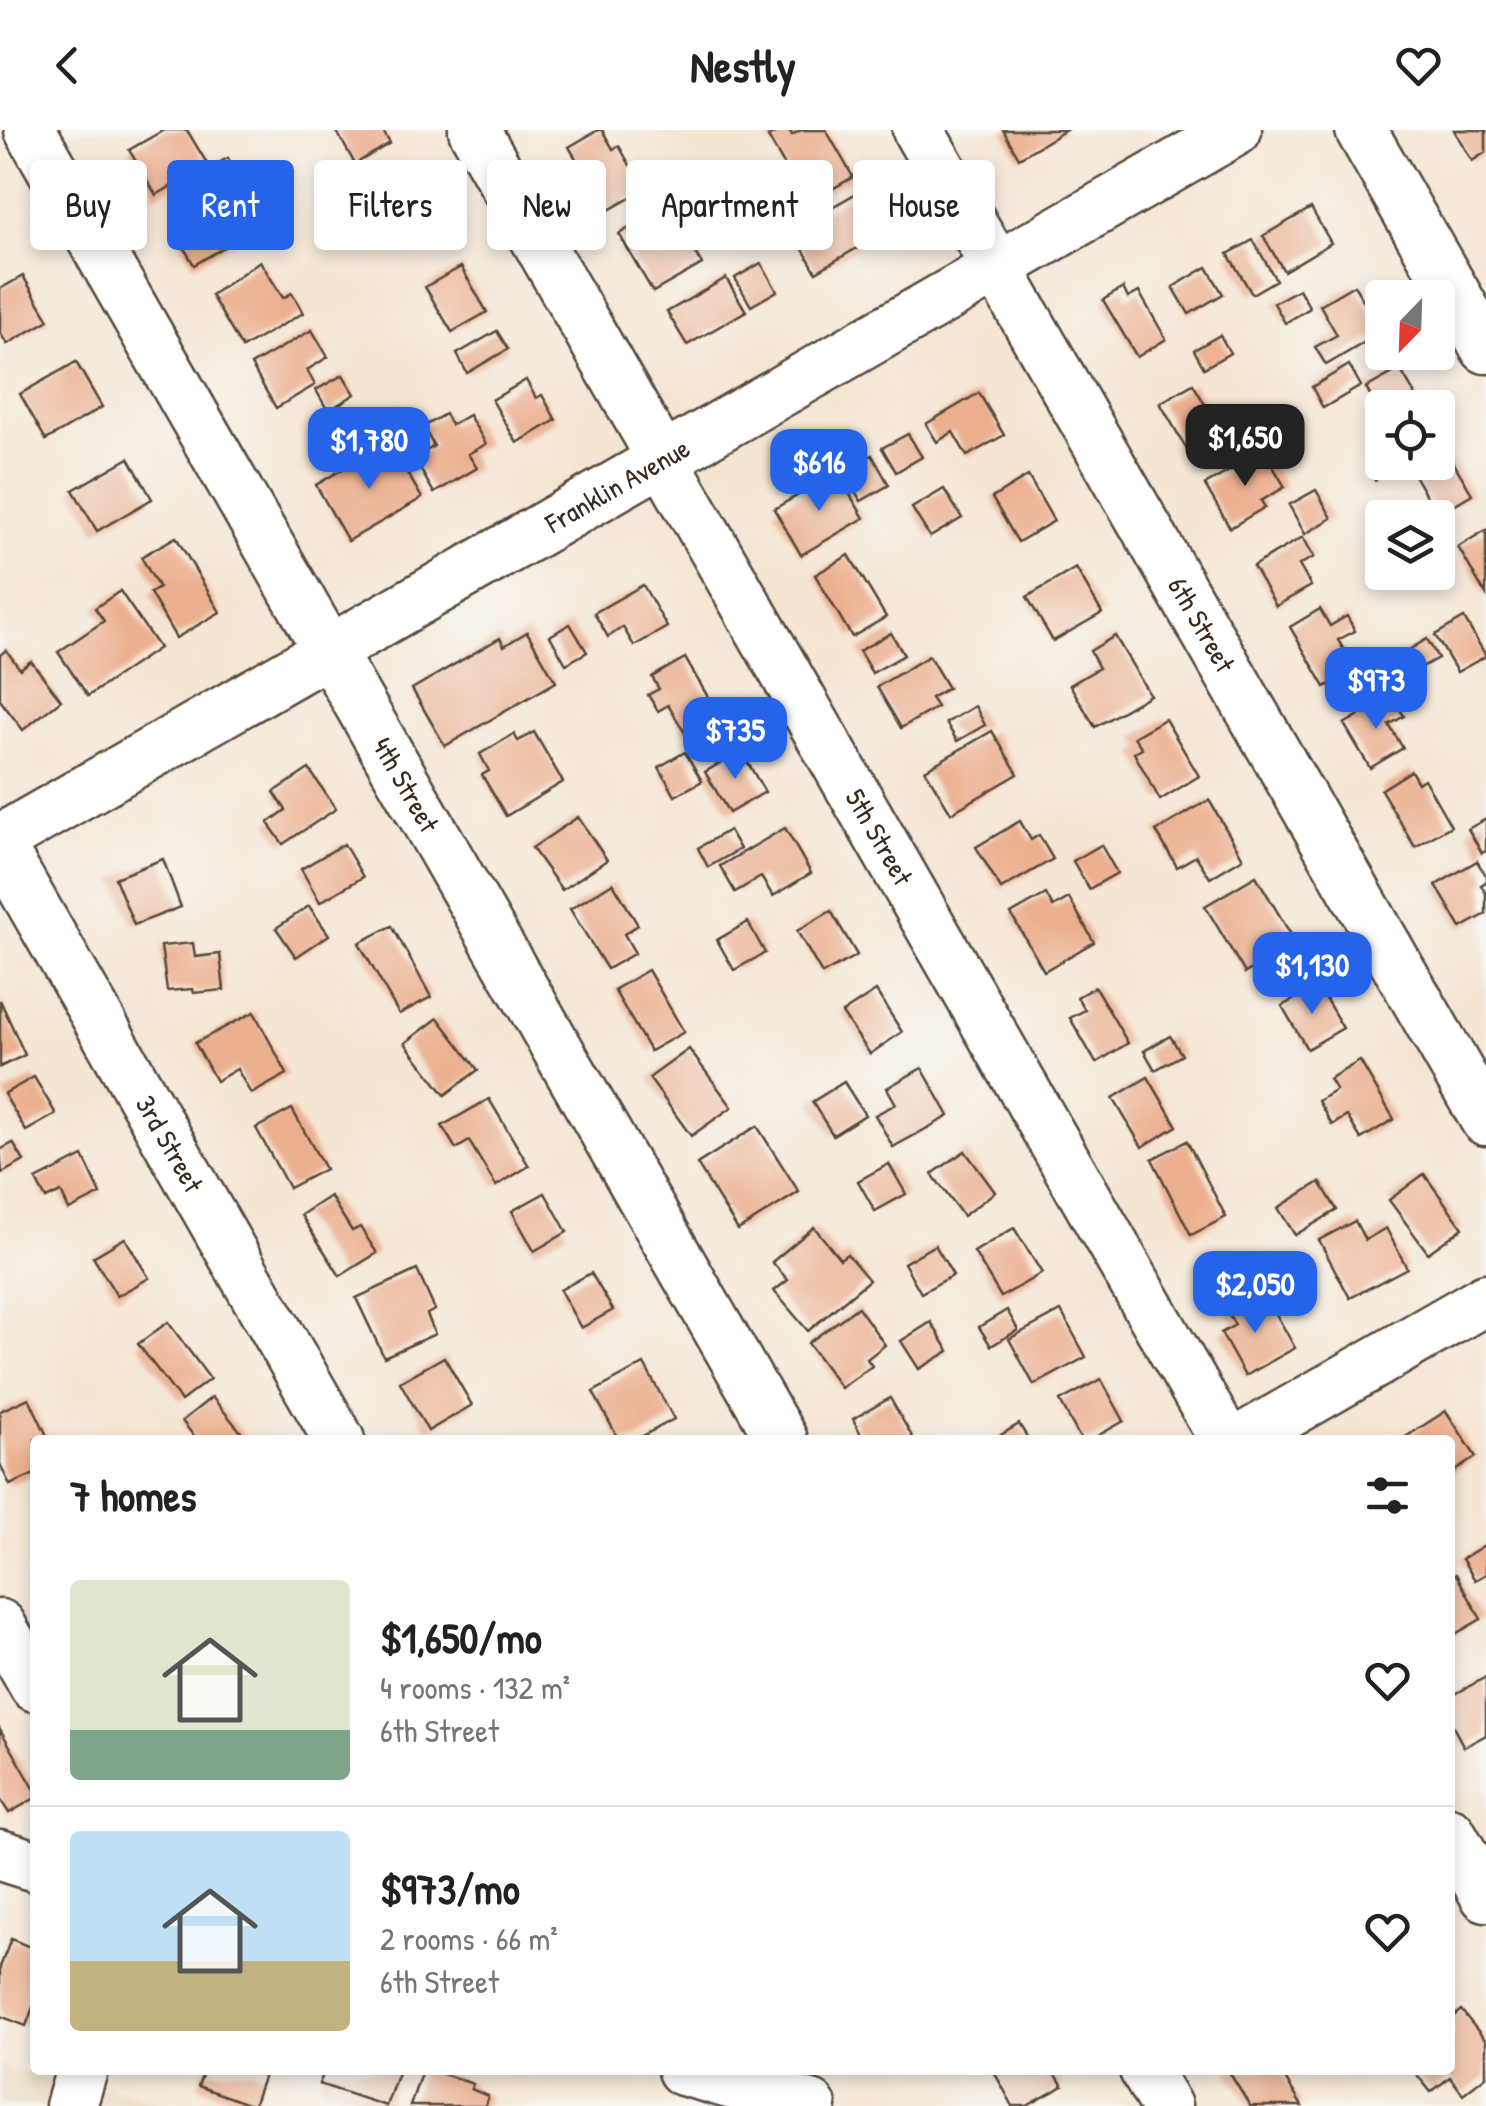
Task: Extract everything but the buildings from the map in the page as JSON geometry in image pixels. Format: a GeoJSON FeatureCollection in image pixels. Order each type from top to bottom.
{"type":"FeatureCollection","features":[{"type":"Feature","properties":{"kind":"street","name":"4th Street"},"geometry":{"type":"LineString","coordinates":[[30,130],[779,1435]]}},
{"type":"Feature","properties":{"kind":"street","name":"5th Street"},"geometry":{"type":"LineString","coordinates":[[474,130],[1222,1435]]}},
{"type":"Feature","properties":{"kind":"street","name":"6th Street"},"geometry":{"type":"LineString","coordinates":[[918,130],[1486,1120]]}},
{"type":"Feature","properties":{"kind":"street","name":"Franklin Avenue"},"geometry":{"type":"LineString","coordinates":[[0,844],[1236,130]]}},
{"type":"Feature","properties":{"kind":"street"},"geometry":{"type":"LineString","coordinates":[[1361,130],[1486,348]]}},
{"type":"Feature","properties":{"kind":"street","name":"3rd Street"},"geometry":{"type":"LineString","coordinates":[[0,844],[336,1435]]}},
{"type":"Feature","properties":{"kind":"street"},"geometry":{"type":"LineString","coordinates":[[1250,1435],[1486,1299]]}},
{"type":"Feature","properties":{"kind":"street"},"geometry":{"type":"LineString","coordinates":[[0,1625],[30,1677]]}},
{"type":"Feature","properties":{"kind":"street"},"geometry":{"type":"LineString","coordinates":[[1455,1842],[1486,1896]]}},
{"type":"Feature","properties":{"kind":"street"},"geometry":{"type":"LineString","coordinates":[[0,1855],[30,1864]]}},
{"type":"Feature","properties":{"kind":"street"},"geometry":{"type":"LineString","coordinates":[[71,2106],[80,2075]]}},
{"type":"Feature","properties":{"kind":"street"},"geometry":{"type":"LineString","coordinates":[[668,2106],[679,2075]]}},
{"type":"Feature","properties":{"kind":"street"},"geometry":{"type":"LineString","coordinates":[[699,2075],[812,2106]]}},
{"type":"Feature","properties":{"kind":"street"},"geometry":{"type":"LineString","coordinates":[[1148,2075],[1166,2106]]}},
{"type":"Feature","properties":{"kind":"shaded area"},"geometry":{"type":"Polygon","coordinates":[[[0,2065],[52,2082],[92,2083],[168,2106],[0,2106],[0,2065]]]}}]}
